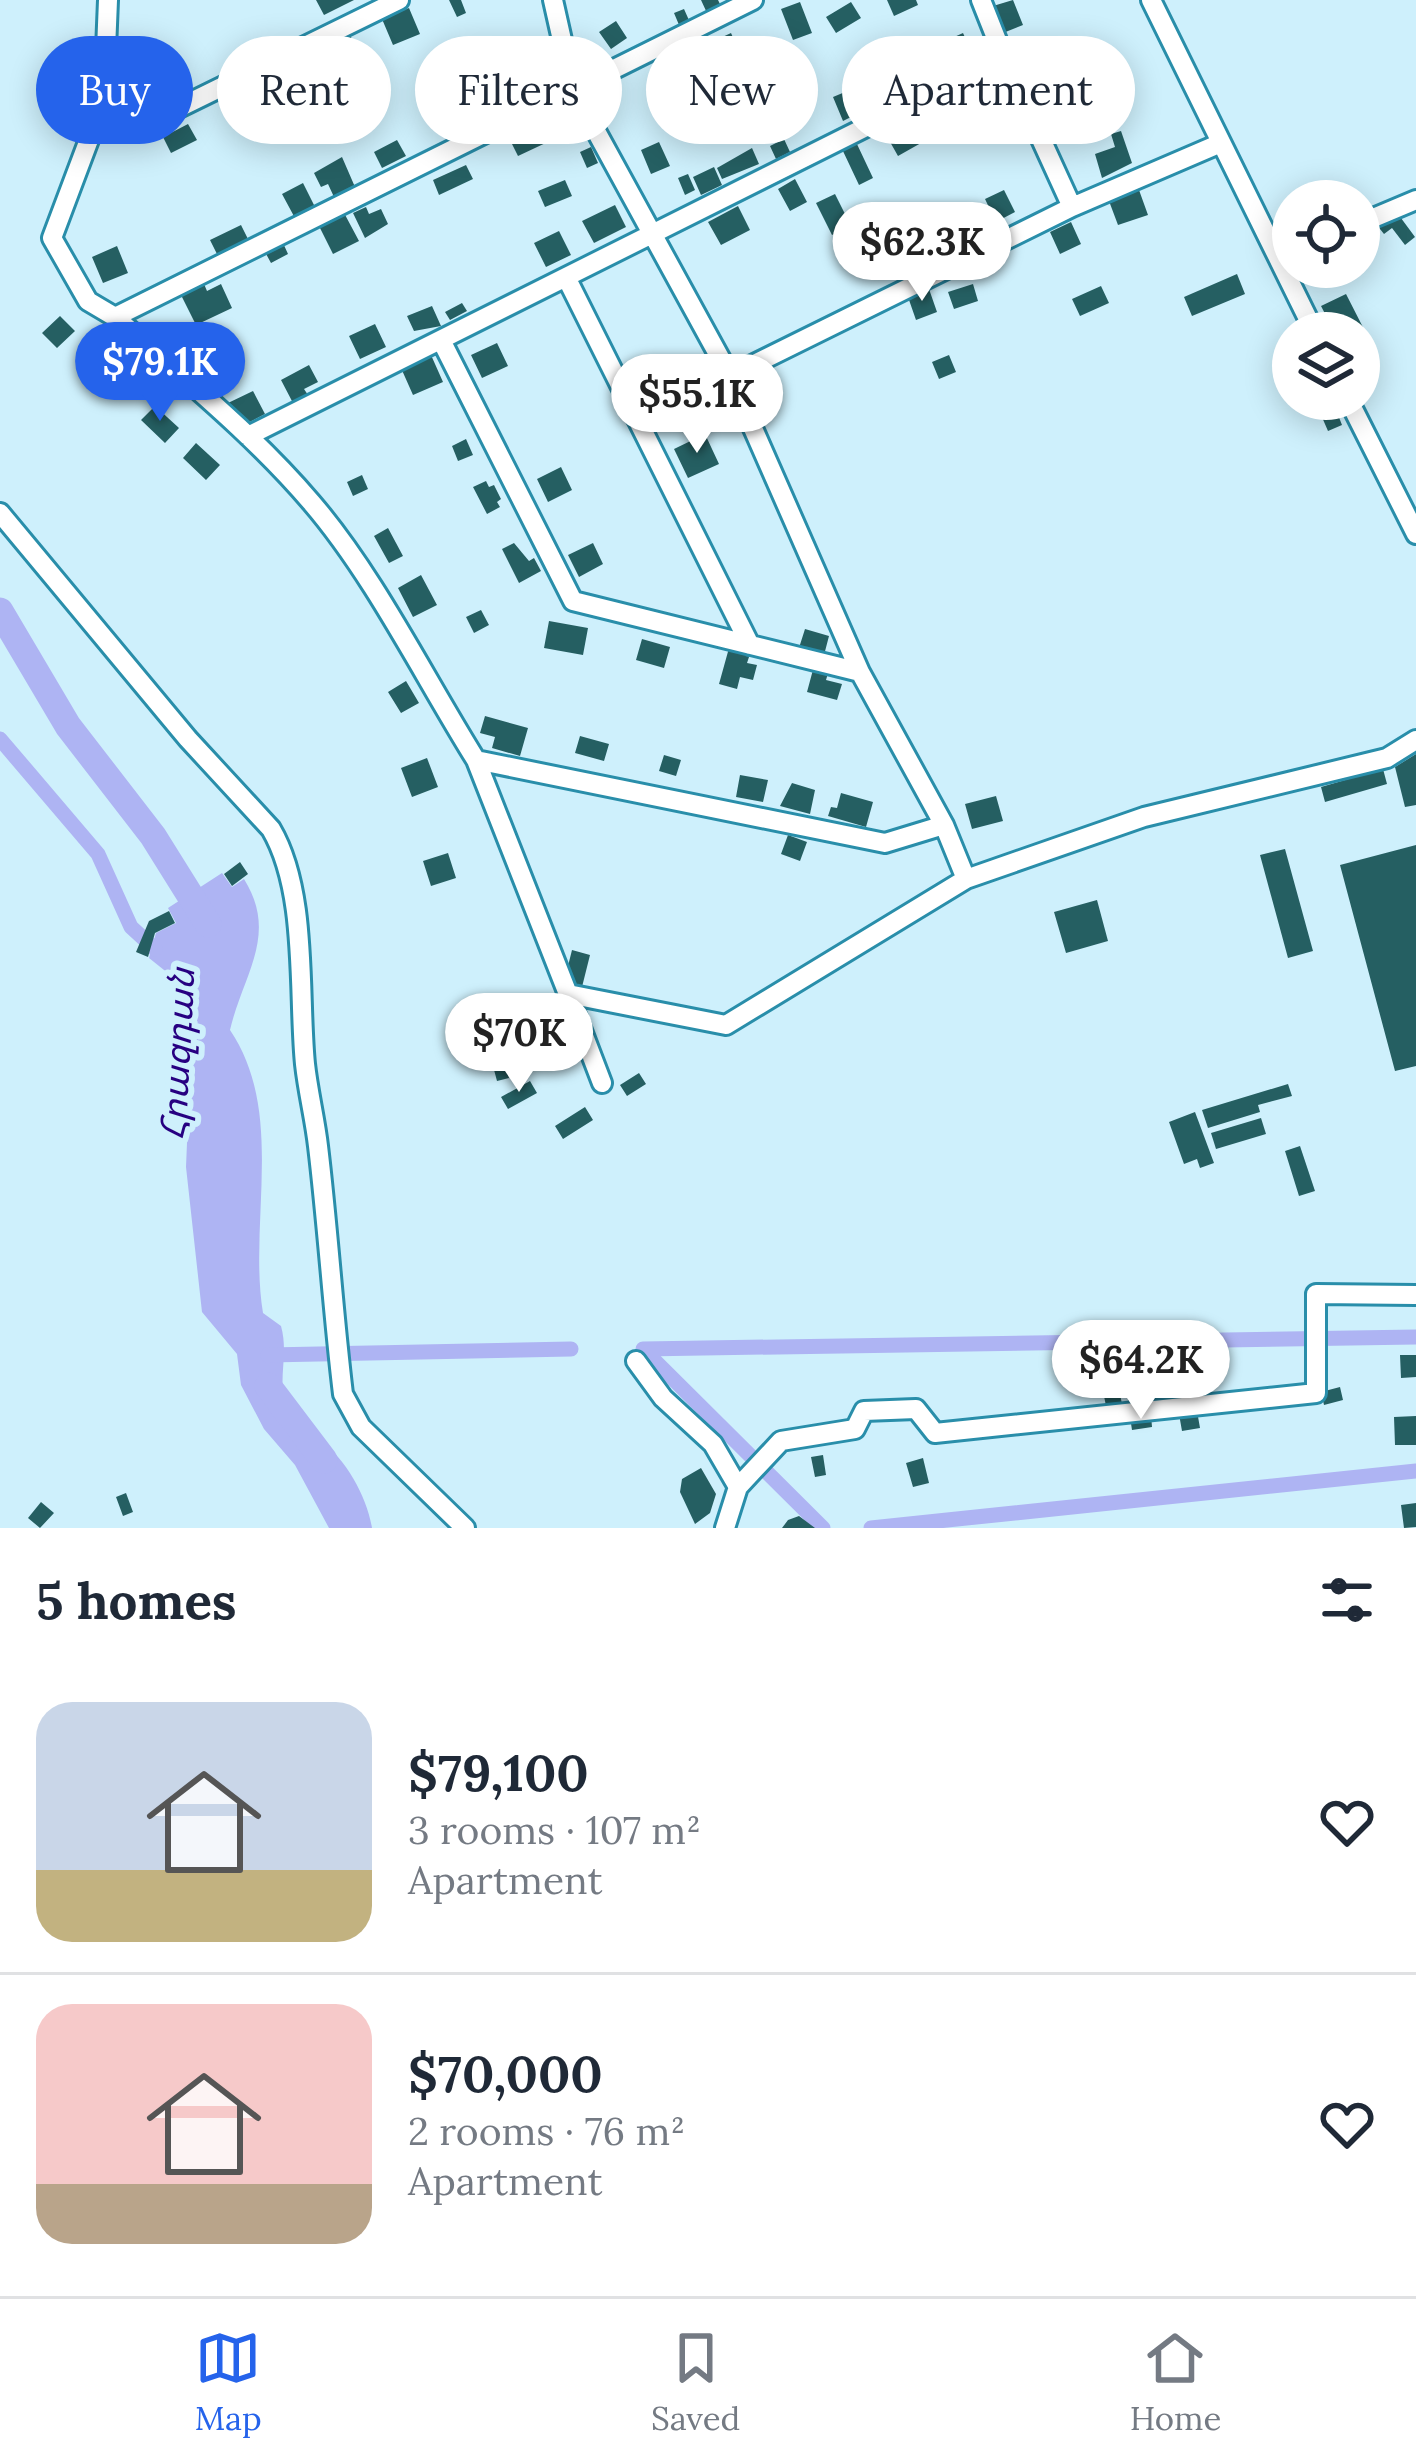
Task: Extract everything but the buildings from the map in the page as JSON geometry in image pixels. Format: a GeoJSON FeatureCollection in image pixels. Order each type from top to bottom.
{"type":"FeatureCollection","features":[{"type":"Feature","properties":{"kind":"street"},"geometry":{"type":"LineString","coordinates":[[107,36],[108,0]]}},
{"type":"Feature","properties":{"kind":"street"},"geometry":{"type":"LineString","coordinates":[[193,101],[399,0]]}},
{"type":"Feature","properties":{"kind":"street"},"geometry":{"type":"LineString","coordinates":[[553,0],[561,36]]}},
{"type":"Feature","properties":{"kind":"street"},"geometry":{"type":"LineString","coordinates":[[622,65],[753,0]]}},
{"type":"Feature","properties":{"kind":"street"},"geometry":{"type":"LineString","coordinates":[[981,0],[995,36]]}},
{"type":"Feature","properties":{"kind":"street"},"geometry":{"type":"LineString","coordinates":[[1151,0],[1221,143],[1272,232]]}},
{"type":"Feature","properties":{"kind":"street"},"geometry":{"type":"LineString","coordinates":[[248,436],[842,138]]}},
{"type":"Feature","properties":{"kind":"street"},"geometry":{"type":"LineString","coordinates":[[730,376],[1072,206],[1221,143]]}},
{"type":"Feature","properties":{"kind":"street"},"geometry":{"type":"LineString","coordinates":[[87,144],[52,238],[88,301],[115,317],[248,436],[313,504],[381,603],[476,760],[602,1083]]}},
{"type":"Feature","properties":{"kind":"street"},"geometry":{"type":"LineString","coordinates":[[115,317],[463,144]]}},
{"type":"Feature","properties":{"kind":"street"},"geometry":{"type":"LineString","coordinates":[[603,144],[730,376],[860,672],[944,825],[966,879]]}},
{"type":"Feature","properties":{"kind":"street"},"geometry":{"type":"LineString","coordinates":[[1044,144],[1072,206]]}},
{"type":"Feature","properties":{"kind":"street"},"geometry":{"type":"LineString","coordinates":[[1380,218],[1412,208]]}},
{"type":"Feature","properties":{"kind":"street"},"geometry":{"type":"LineString","coordinates":[[566,277],[751,645]]}},
{"type":"Feature","properties":{"kind":"street"},"geometry":{"type":"LineString","coordinates":[[442,342],[573,601],[860,672]]}},
{"type":"Feature","properties":{"kind":"street"},"geometry":{"type":"LineString","coordinates":[[1359,420],[1416,534]]}},
{"type":"Feature","properties":{"kind":"street"},"geometry":{"type":"LineString","coordinates":[[0,513],[281,846],[295,919],[305,1069],[318,1142],[343,1394],[362,1427],[465,1528]]}},
{"type":"Feature","properties":{"kind":"street"},"geometry":{"type":"LineString","coordinates":[[568,994],[726,1025],[966,879],[1144,817],[1387,758],[1416,740]]}},
{"type":"Feature","properties":{"kind":"street"},"geometry":{"type":"LineString","coordinates":[[476,760],[885,843],[944,825]]}},
{"type":"Feature","properties":{"kind":"street"},"geometry":{"type":"LineString","coordinates":[[725,1528],[738,1487],[781,1441],[855,1429],[864,1411],[916,1409],[935,1433],[1316,1394],[1316,1294],[1416,1295]]}},
{"type":"Feature","properties":{"kind":"street"},"geometry":{"type":"LineString","coordinates":[[636,1361],[663,1398],[713,1444],[738,1487]]}},
{"type":"Feature","properties":{"kind":"water"},"geometry":{"type":"Polygon","coordinates":[[[222,873],[232,887],[244,879],[258,918],[255,954],[230,1030],[247,1062],[257,1096],[263,1313],[281,1326],[283,1394],[290,1418],[347,1468],[372,1528],[329,1528],[295,1465],[264,1429],[241,1385],[237,1354],[202,1312],[186,1167],[192,1022],[174,978],[149,958],[156,933],[176,923],[168,908],[222,873]]]}},
{"type":"Feature","properties":{"kind":"waterway","name":"Հրազդան"},"geometry":{"type":"LineString","coordinates":[[0,611],[68,726],[153,836],[208,924]]}},
{"type":"Feature","properties":{"kind":"waterway"},"geometry":{"type":"LineString","coordinates":[[0,739],[98,854],[131,927],[155,949]]}},
{"type":"Feature","properties":{"kind":"waterway"},"geometry":{"type":"LineString","coordinates":[[643,1349],[1416,1337]]}},
{"type":"Feature","properties":{"kind":"waterway"},"geometry":{"type":"LineString","coordinates":[[268,1355],[571,1349]]}},
{"type":"Feature","properties":{"kind":"waterway"},"geometry":{"type":"LineString","coordinates":[[643,1349],[823,1528]]}},
{"type":"Feature","properties":{"kind":"waterway","name":"Հրազդան"},"geometry":{"type":"LineString","coordinates":[[268,1386],[324,1460]]}},
{"type":"Feature","properties":{"kind":"waterway"},"geometry":{"type":"LineString","coordinates":[[871,1528],[1416,1471]]}}]}
